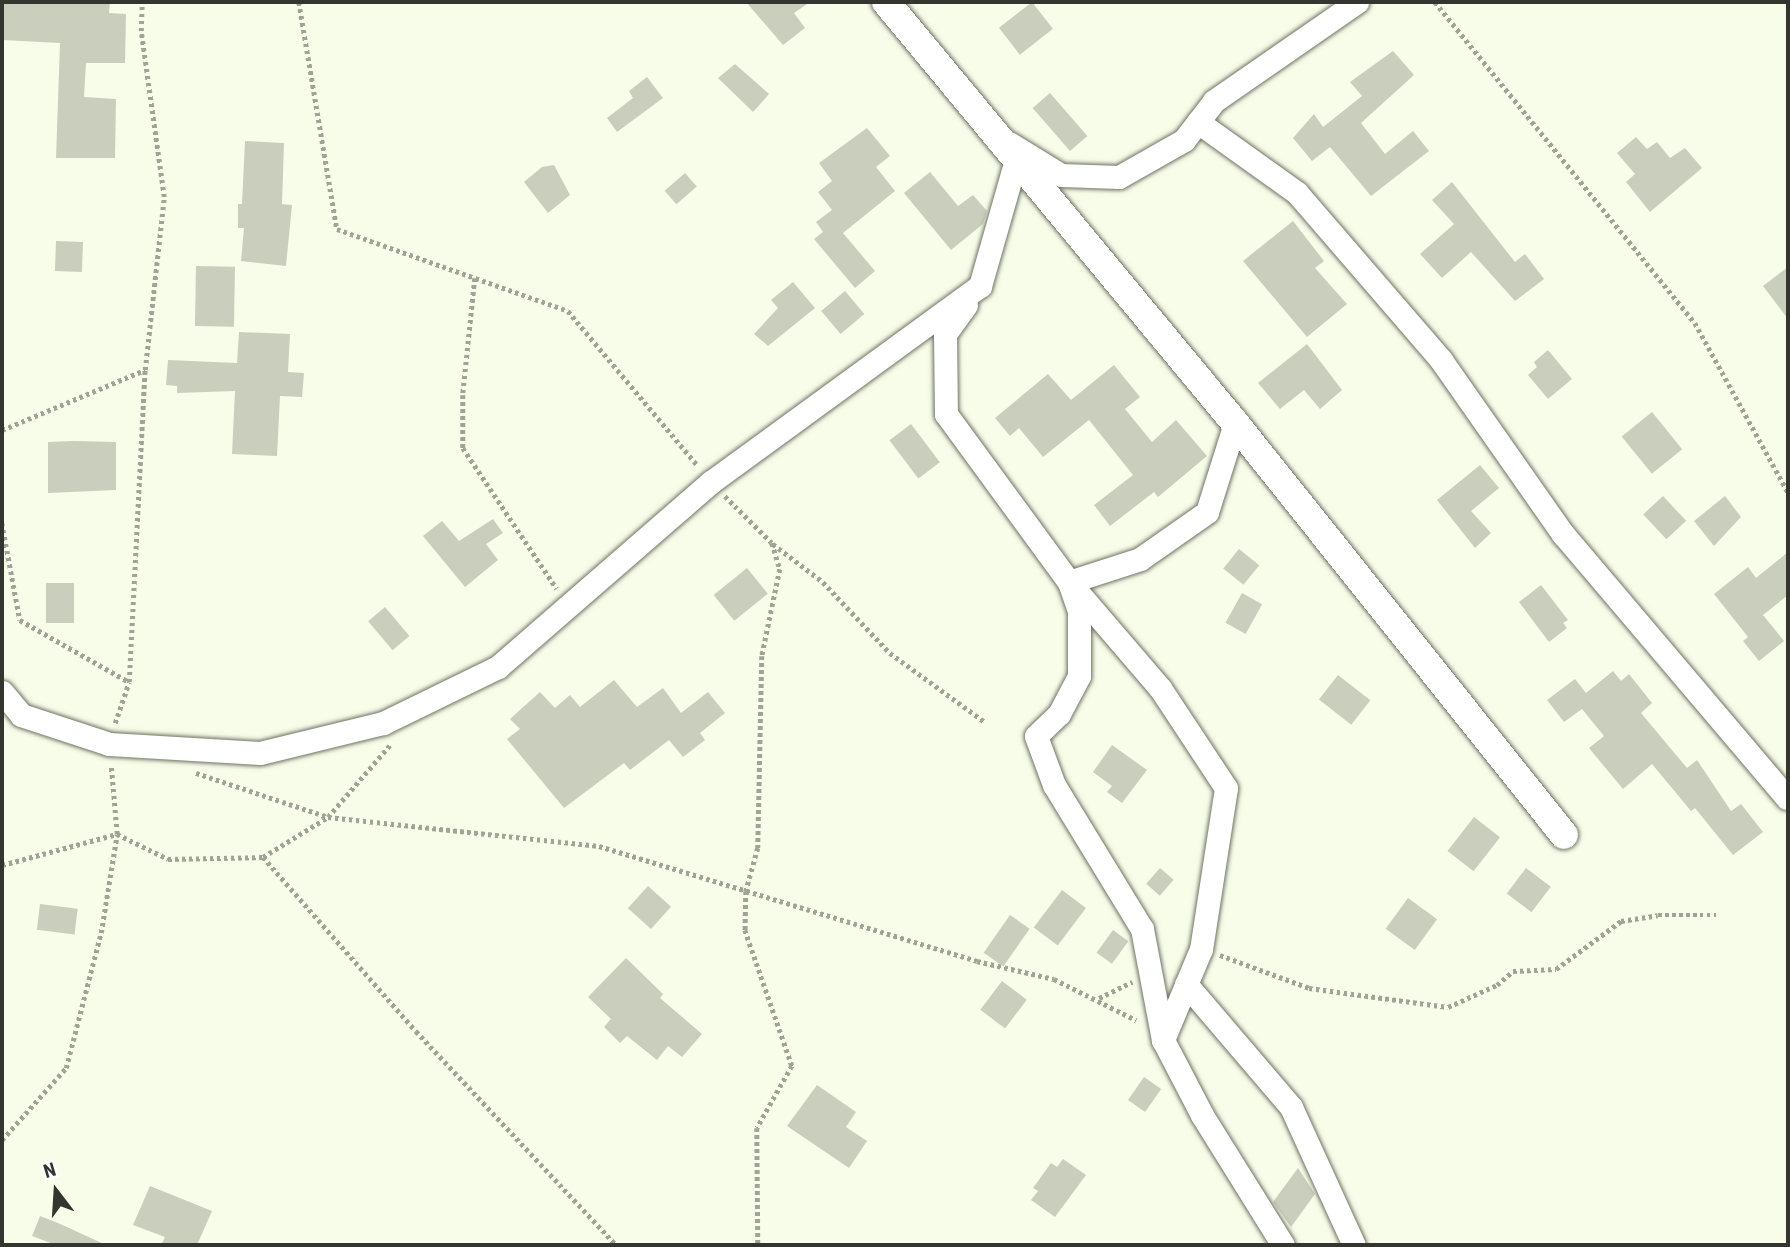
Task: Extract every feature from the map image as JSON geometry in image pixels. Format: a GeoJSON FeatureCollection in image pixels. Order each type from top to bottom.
{"type":"FeatureCollection","features":[{"type":"Feature","properties":{"kind":"street"},"geometry":{"type":"LineString","coordinates":[[886,2],[1235,423],[1564,835]]}},
{"type":"Feature","properties":{"kind":"street"},"geometry":{"type":"LineString","coordinates":[[997,135],[1061,175],[1119,177],[1184,140],[1214,101],[1357,2]]}},
{"type":"Feature","properties":{"kind":"street"},"geometry":{"type":"LineString","coordinates":[[1198,122],[1297,192],[1441,360],[1563,534],[1787,798]]}},
{"type":"Feature","properties":{"kind":"street"},"geometry":{"type":"LineString","coordinates":[[1016,160],[980,286],[945,334],[946,414],[1069,582],[1160,688],[1226,788],[1201,949],[1163,1041]]}},
{"type":"Feature","properties":{"kind":"street"},"geometry":{"type":"LineString","coordinates":[[2,692],[21,715],[108,744],[260,753],[383,723],[498,667],[711,482],[980,286]]}},
{"type":"Feature","properties":{"kind":"street"},"geometry":{"type":"LineString","coordinates":[[1069,582],[1140,559],[1207,512],[1235,423]]}},
{"type":"Feature","properties":{"kind":"street"},"geometry":{"type":"LineString","coordinates":[[1069,582],[1079,611],[1079,676],[1059,714],[1036,736],[1054,785],[1142,929],[1148,975],[1163,1041],[1202,1115],[1283,1245]]}},
{"type":"Feature","properties":{"kind":"street"},"geometry":{"type":"LineString","coordinates":[[1186,984],[1291,1107],[1353,1245]]}},
{"type":"Feature","properties":{"kind":"path"},"geometry":{"type":"LineString","coordinates":[[2,1140],[66,1068],[102,933],[117,834],[108,744],[129,682],[145,370],[164,197],[141,31],[142,2]]}},
{"type":"Feature","properties":{"kind":"path"},"geometry":{"type":"LineString","coordinates":[[299,2],[337,229],[568,311],[711,482],[772,543],[823,582],[890,653],[985,722]]}},
{"type":"Feature","properties":{"kind":"path"},"geometry":{"type":"LineString","coordinates":[[1435,2],[1695,323],[1788,492]]}},
{"type":"Feature","properties":{"kind":"path"},"geometry":{"type":"LineString","coordinates":[[475,278],[463,395],[463,448],[568,608]]}},
{"type":"Feature","properties":{"kind":"path"},"geometry":{"type":"LineString","coordinates":[[2,430],[145,370]]}},
{"type":"Feature","properties":{"kind":"path"},"geometry":{"type":"LineString","coordinates":[[2,523],[20,620],[129,682]]}},
{"type":"Feature","properties":{"kind":"path"},"geometry":{"type":"LineString","coordinates":[[758,1245],[757,1128],[792,1066],[745,930],[746,891],[758,848],[762,656],[780,569],[772,543]]}},
{"type":"Feature","properties":{"kind":"path"},"geometry":{"type":"LineString","coordinates":[[2,865],[117,834],[168,859],[263,857],[328,817],[400,733]]}},
{"type":"Feature","properties":{"kind":"path"},"geometry":{"type":"LineString","coordinates":[[186,770],[328,817],[599,846],[977,961],[1054,979],[1098,998],[1163,1041]]}},
{"type":"Feature","properties":{"kind":"path"},"geometry":{"type":"LineString","coordinates":[[263,857],[416,1031],[616,1245]]}},
{"type":"Feature","properties":{"kind":"path"},"geometry":{"type":"LineString","coordinates":[[1201,949],[1309,988],[1448,1007],[1497,985],[1513,971],[1556,969],[1621,921],[1658,915],[1716,915]]}},
{"type":"Feature","properties":{"kind":"path"},"geometry":{"type":"LineString","coordinates":[[1098,998],[1148,975]]}},
{"type":"Feature","properties":{"kind":"building"},"geometry":{"type":"Polygon","coordinates":[[[2,2],[110,2],[109,13],[126,14],[125,63],[86,63],[84,97],[116,99],[115,158],[56,158],[60,43],[2,40],[2,2]]]}},
{"type":"Feature","properties":{"kind":"building"},"geometry":{"type":"Polygon","coordinates":[[[746,2],[810,2],[794,13],[805,28],[783,45],[746,2]]]}},
{"type":"Feature","properties":{"kind":"building"},"geometry":{"type":"Polygon","coordinates":[[[1032,2],[1053,29],[1020,55],[999,28],[1032,2]]]}},
{"type":"Feature","properties":{"kind":"building"},"geometry":{"type":"Polygon","coordinates":[[[1393,51],[1414,75],[1361,123],[1385,154],[1413,131],[1429,151],[1371,196],[1330,147],[1312,161],[1293,138],[1314,114],[1323,127],[1362,96],[1350,82],[1393,51]]]}},
{"type":"Feature","properties":{"kind":"building"},"geometry":{"type":"Polygon","coordinates":[[[735,64],[769,94],[753,112],[718,78],[735,64]]]}},
{"type":"Feature","properties":{"kind":"building"},"geometry":{"type":"Polygon","coordinates":[[[647,77],[663,98],[617,132],[607,118],[633,98],[629,91],[647,77]]]}},
{"type":"Feature","properties":{"kind":"building"},"geometry":{"type":"Polygon","coordinates":[[[1050,93],[1087,136],[1070,151],[1033,108],[1050,93]]]}},
{"type":"Feature","properties":{"kind":"building"},"geometry":{"type":"Polygon","coordinates":[[[867,128],[890,156],[876,167],[895,191],[843,233],[875,271],[855,288],[814,239],[823,232],[816,222],[832,210],[818,192],[832,181],[819,163],[867,128]]]}},
{"type":"Feature","properties":{"kind":"building"},"geometry":{"type":"Polygon","coordinates":[[[1636,137],[1647,149],[1657,142],[1670,158],[1685,148],[1702,168],[1650,212],[1626,182],[1635,174],[1617,153],[1636,137]]]}},
{"type":"Feature","properties":{"kind":"building"},"geometry":{"type":"Polygon","coordinates":[[[245,141],[284,143],[282,204],[292,205],[286,266],[241,261],[244,228],[238,228],[238,204],[242,204],[245,141]]]}},
{"type":"Feature","properties":{"kind":"building"},"geometry":{"type":"Polygon","coordinates":[[[554,165],[570,195],[548,213],[524,182],[542,167],[554,165]]]}},
{"type":"Feature","properties":{"kind":"building"},"geometry":{"type":"Polygon","coordinates":[[[930,172],[958,206],[973,195],[987,211],[983,224],[951,250],[904,193],[930,172]]]}},
{"type":"Feature","properties":{"kind":"building"},"geometry":{"type":"Polygon","coordinates":[[[685,173],[697,187],[676,204],[665,191],[685,173]]]}},
{"type":"Feature","properties":{"kind":"building"},"geometry":{"type":"Polygon","coordinates":[[[1452,182],[1515,262],[1525,254],[1544,279],[1515,301],[1471,252],[1442,278],[1420,254],[1454,224],[1432,200],[1452,182]]]}},
{"type":"Feature","properties":{"kind":"building"},"geometry":{"type":"Polygon","coordinates":[[[1293,221],[1324,261],[1315,268],[1347,304],[1307,337],[1243,261],[1293,221]]]}},
{"type":"Feature","properties":{"kind":"building"},"geometry":{"type":"Polygon","coordinates":[[[56,241],[83,242],[82,272],[55,271],[56,241]]]}},
{"type":"Feature","properties":{"kind":"building"},"geometry":{"type":"Polygon","coordinates":[[[196,266],[235,267],[234,327],[195,326],[196,266]]]}},
{"type":"Feature","properties":{"kind":"building"},"geometry":{"type":"Polygon","coordinates":[[[1788,267],[1788,319],[1763,286],[1788,267]]]}},
{"type":"Feature","properties":{"kind":"building"},"geometry":{"type":"Polygon","coordinates":[[[793,282],[815,308],[768,346],[754,334],[778,308],[771,300],[793,282]]]}},
{"type":"Feature","properties":{"kind":"building"},"geometry":{"type":"Polygon","coordinates":[[[845,291],[864,314],[841,334],[821,311],[845,291]]]}},
{"type":"Feature","properties":{"kind":"building"},"geometry":{"type":"Polygon","coordinates":[[[239,332],[290,334],[288,372],[304,373],[302,397],[280,396],[277,456],[232,454],[235,391],[177,393],[177,386],[166,385],[168,360],[237,363],[239,332]]]}},
{"type":"Feature","properties":{"kind":"building"},"geometry":{"type":"Polygon","coordinates":[[[1307,344],[1342,390],[1320,409],[1304,390],[1280,409],[1258,383],[1307,344]]]}},
{"type":"Feature","properties":{"kind":"building"},"geometry":{"type":"Polygon","coordinates":[[[1548,350],[1572,379],[1548,399],[1528,375],[1537,367],[1534,362],[1548,350]]]}},
{"type":"Feature","properties":{"kind":"building"},"geometry":{"type":"Polygon","coordinates":[[[1114,365],[1140,397],[1125,409],[1152,442],[1176,420],[1207,456],[1158,497],[1154,492],[1110,526],[1094,505],[1133,475],[1089,420],[1043,457],[1019,428],[1010,436],[995,418],[1048,374],[1071,400],[1114,365]]]}},
{"type":"Feature","properties":{"kind":"building"},"geometry":{"type":"Polygon","coordinates":[[[1652,412],[1682,449],[1652,474],[1622,437],[1652,412]]]}},
{"type":"Feature","properties":{"kind":"building"},"geometry":{"type":"Polygon","coordinates":[[[911,424],[940,462],[918,479],[889,440],[911,424]]]}},
{"type":"Feature","properties":{"kind":"building"},"geometry":{"type":"Polygon","coordinates":[[[48,442],[116,442],[116,490],[48,493],[48,442]]]}},
{"type":"Feature","properties":{"kind":"building"},"geometry":{"type":"Polygon","coordinates":[[[1480,465],[1499,488],[1471,511],[1491,533],[1475,548],[1437,500],[1480,465]]]}},
{"type":"Feature","properties":{"kind":"building"},"geometry":{"type":"Polygon","coordinates":[[[1663,496],[1686,521],[1666,539],[1643,514],[1663,496]]]}},
{"type":"Feature","properties":{"kind":"building"},"geometry":{"type":"Polygon","coordinates":[[[1725,496],[1741,517],[1714,546],[1694,521],[1725,496]]]}},
{"type":"Feature","properties":{"kind":"building"},"geometry":{"type":"Polygon","coordinates":[[[493,519],[503,533],[486,544],[498,560],[465,587],[423,536],[442,521],[459,541],[493,519]]]}},
{"type":"Feature","properties":{"kind":"building"},"geometry":{"type":"Polygon","coordinates":[[[1239,549],[1259,565],[1243,585],[1223,568],[1239,549]]]}},
{"type":"Feature","properties":{"kind":"building"},"geometry":{"type":"Polygon","coordinates":[[[1788,552],[1788,595],[1763,615],[1784,641],[1759,661],[1743,641],[1748,637],[1714,594],[1748,567],[1756,578],[1788,552]]]}},
{"type":"Feature","properties":{"kind":"building"},"geometry":{"type":"Polygon","coordinates":[[[747,568],[768,594],[734,621],[714,595],[747,568]]]}},
{"type":"Feature","properties":{"kind":"building"},"geometry":{"type":"Polygon","coordinates":[[[46,583],[74,583],[74,623],[46,623],[46,583]]]}},
{"type":"Feature","properties":{"kind":"building"},"geometry":{"type":"Polygon","coordinates":[[[1541,585],[1568,620],[1563,623],[1567,628],[1549,642],[1519,602],[1541,585]]]}},
{"type":"Feature","properties":{"kind":"building"},"geometry":{"type":"Polygon","coordinates":[[[1242,593],[1262,604],[1246,634],[1226,623],[1242,593]]]}},
{"type":"Feature","properties":{"kind":"building"},"geometry":{"type":"Polygon","coordinates":[[[385,607],[409,636],[393,650],[368,621],[385,607]]]}},
{"type":"Feature","properties":{"kind":"building"},"geometry":{"type":"Polygon","coordinates":[[[1613,671],[1621,681],[1629,674],[1652,703],[1641,713],[1687,768],[1697,760],[1731,811],[1741,804],[1763,832],[1733,855],[1695,808],[1691,811],[1652,764],[1623,789],[1589,748],[1604,736],[1582,709],[1564,722],[1547,700],[1575,679],[1586,693],[1613,671]]]}},
{"type":"Feature","properties":{"kind":"building"},"geometry":{"type":"Polygon","coordinates":[[[1338,675],[1370,700],[1351,725],[1319,699],[1338,675]]]}},
{"type":"Feature","properties":{"kind":"building"},"geometry":{"type":"Polygon","coordinates":[[[614,680],[637,707],[663,688],[681,713],[708,692],[725,713],[700,733],[705,740],[683,757],[669,740],[630,770],[624,763],[564,808],[507,739],[520,729],[510,719],[540,692],[555,708],[570,695],[580,707],[614,680]]]}},
{"type":"Feature","properties":{"kind":"building"},"geometry":{"type":"Polygon","coordinates":[[[1112,745],[1147,770],[1122,803],[1107,792],[1112,786],[1093,772],[1112,745]]]}},
{"type":"Feature","properties":{"kind":"building"},"geometry":{"type":"Polygon","coordinates":[[[1474,817],[1500,837],[1474,871],[1448,851],[1474,817]]]}},
{"type":"Feature","properties":{"kind":"building"},"geometry":{"type":"Polygon","coordinates":[[[1160,868],[1174,880],[1160,896],[1146,884],[1160,868]]]}},
{"type":"Feature","properties":{"kind":"building"},"geometry":{"type":"Polygon","coordinates":[[[1526,868],[1551,887],[1531,912],[1507,894],[1526,868]]]}},
{"type":"Feature","properties":{"kind":"building"},"geometry":{"type":"Polygon","coordinates":[[[648,886],[671,907],[651,929],[628,908],[648,886]]]}},
{"type":"Feature","properties":{"kind":"building"},"geometry":{"type":"Polygon","coordinates":[[[1062,890],[1086,908],[1058,946],[1034,928],[1062,890]]]}},
{"type":"Feature","properties":{"kind":"building"},"geometry":{"type":"Polygon","coordinates":[[[1408,898],[1437,919],[1415,950],[1386,929],[1408,898]]]}},
{"type":"Feature","properties":{"kind":"building"},"geometry":{"type":"Polygon","coordinates":[[[40,904],[78,909],[75,934],[37,930],[40,904]]]}},
{"type":"Feature","properties":{"kind":"building"},"geometry":{"type":"Polygon","coordinates":[[[1010,915],[1030,929],[1003,966],[984,953],[1010,915]]]}},
{"type":"Feature","properties":{"kind":"building"},"geometry":{"type":"Polygon","coordinates":[[[1113,930],[1128,941],[1112,964],[1097,953],[1113,930]]]}},
{"type":"Feature","properties":{"kind":"building"},"geometry":{"type":"Polygon","coordinates":[[[626,958],[663,994],[660,998],[702,1034],[682,1057],[668,1046],[657,1060],[627,1036],[620,1043],[604,1027],[611,1019],[588,997],[626,958]]]}},
{"type":"Feature","properties":{"kind":"building"},"geometry":{"type":"Polygon","coordinates":[[[1002,981],[1027,1000],[1005,1028],[980,1010],[1002,981]]]}},
{"type":"Feature","properties":{"kind":"building"},"geometry":{"type":"Polygon","coordinates":[[[1144,1077],[1161,1089],[1145,1112],[1128,1100],[1144,1077]]]}},
{"type":"Feature","properties":{"kind":"building"},"geometry":{"type":"Polygon","coordinates":[[[817,1085],[856,1112],[846,1127],[867,1141],[849,1168],[787,1126],[817,1085]]]}},
{"type":"Feature","properties":{"kind":"building"},"geometry":{"type":"Polygon","coordinates":[[[1063,1159],[1086,1175],[1055,1217],[1031,1200],[1038,1191],[1033,1188],[1051,1163],[1057,1167],[1063,1159]]]}},
{"type":"Feature","properties":{"kind":"building"},"geometry":{"type":"Polygon","coordinates":[[[1298,1168],[1315,1194],[1291,1227],[1273,1202],[1298,1168]]]}},
{"type":"Feature","properties":{"kind":"building"},"geometry":{"type":"Polygon","coordinates":[[[150,1186],[212,1211],[197,1245],[161,1245],[165,1237],[133,1225],[150,1186]]]}},
{"type":"Feature","properties":{"kind":"building"},"geometry":{"type":"Polygon","coordinates":[[[40,1216],[106,1245],[56,1245],[32,1236],[40,1216]]]}}]}
